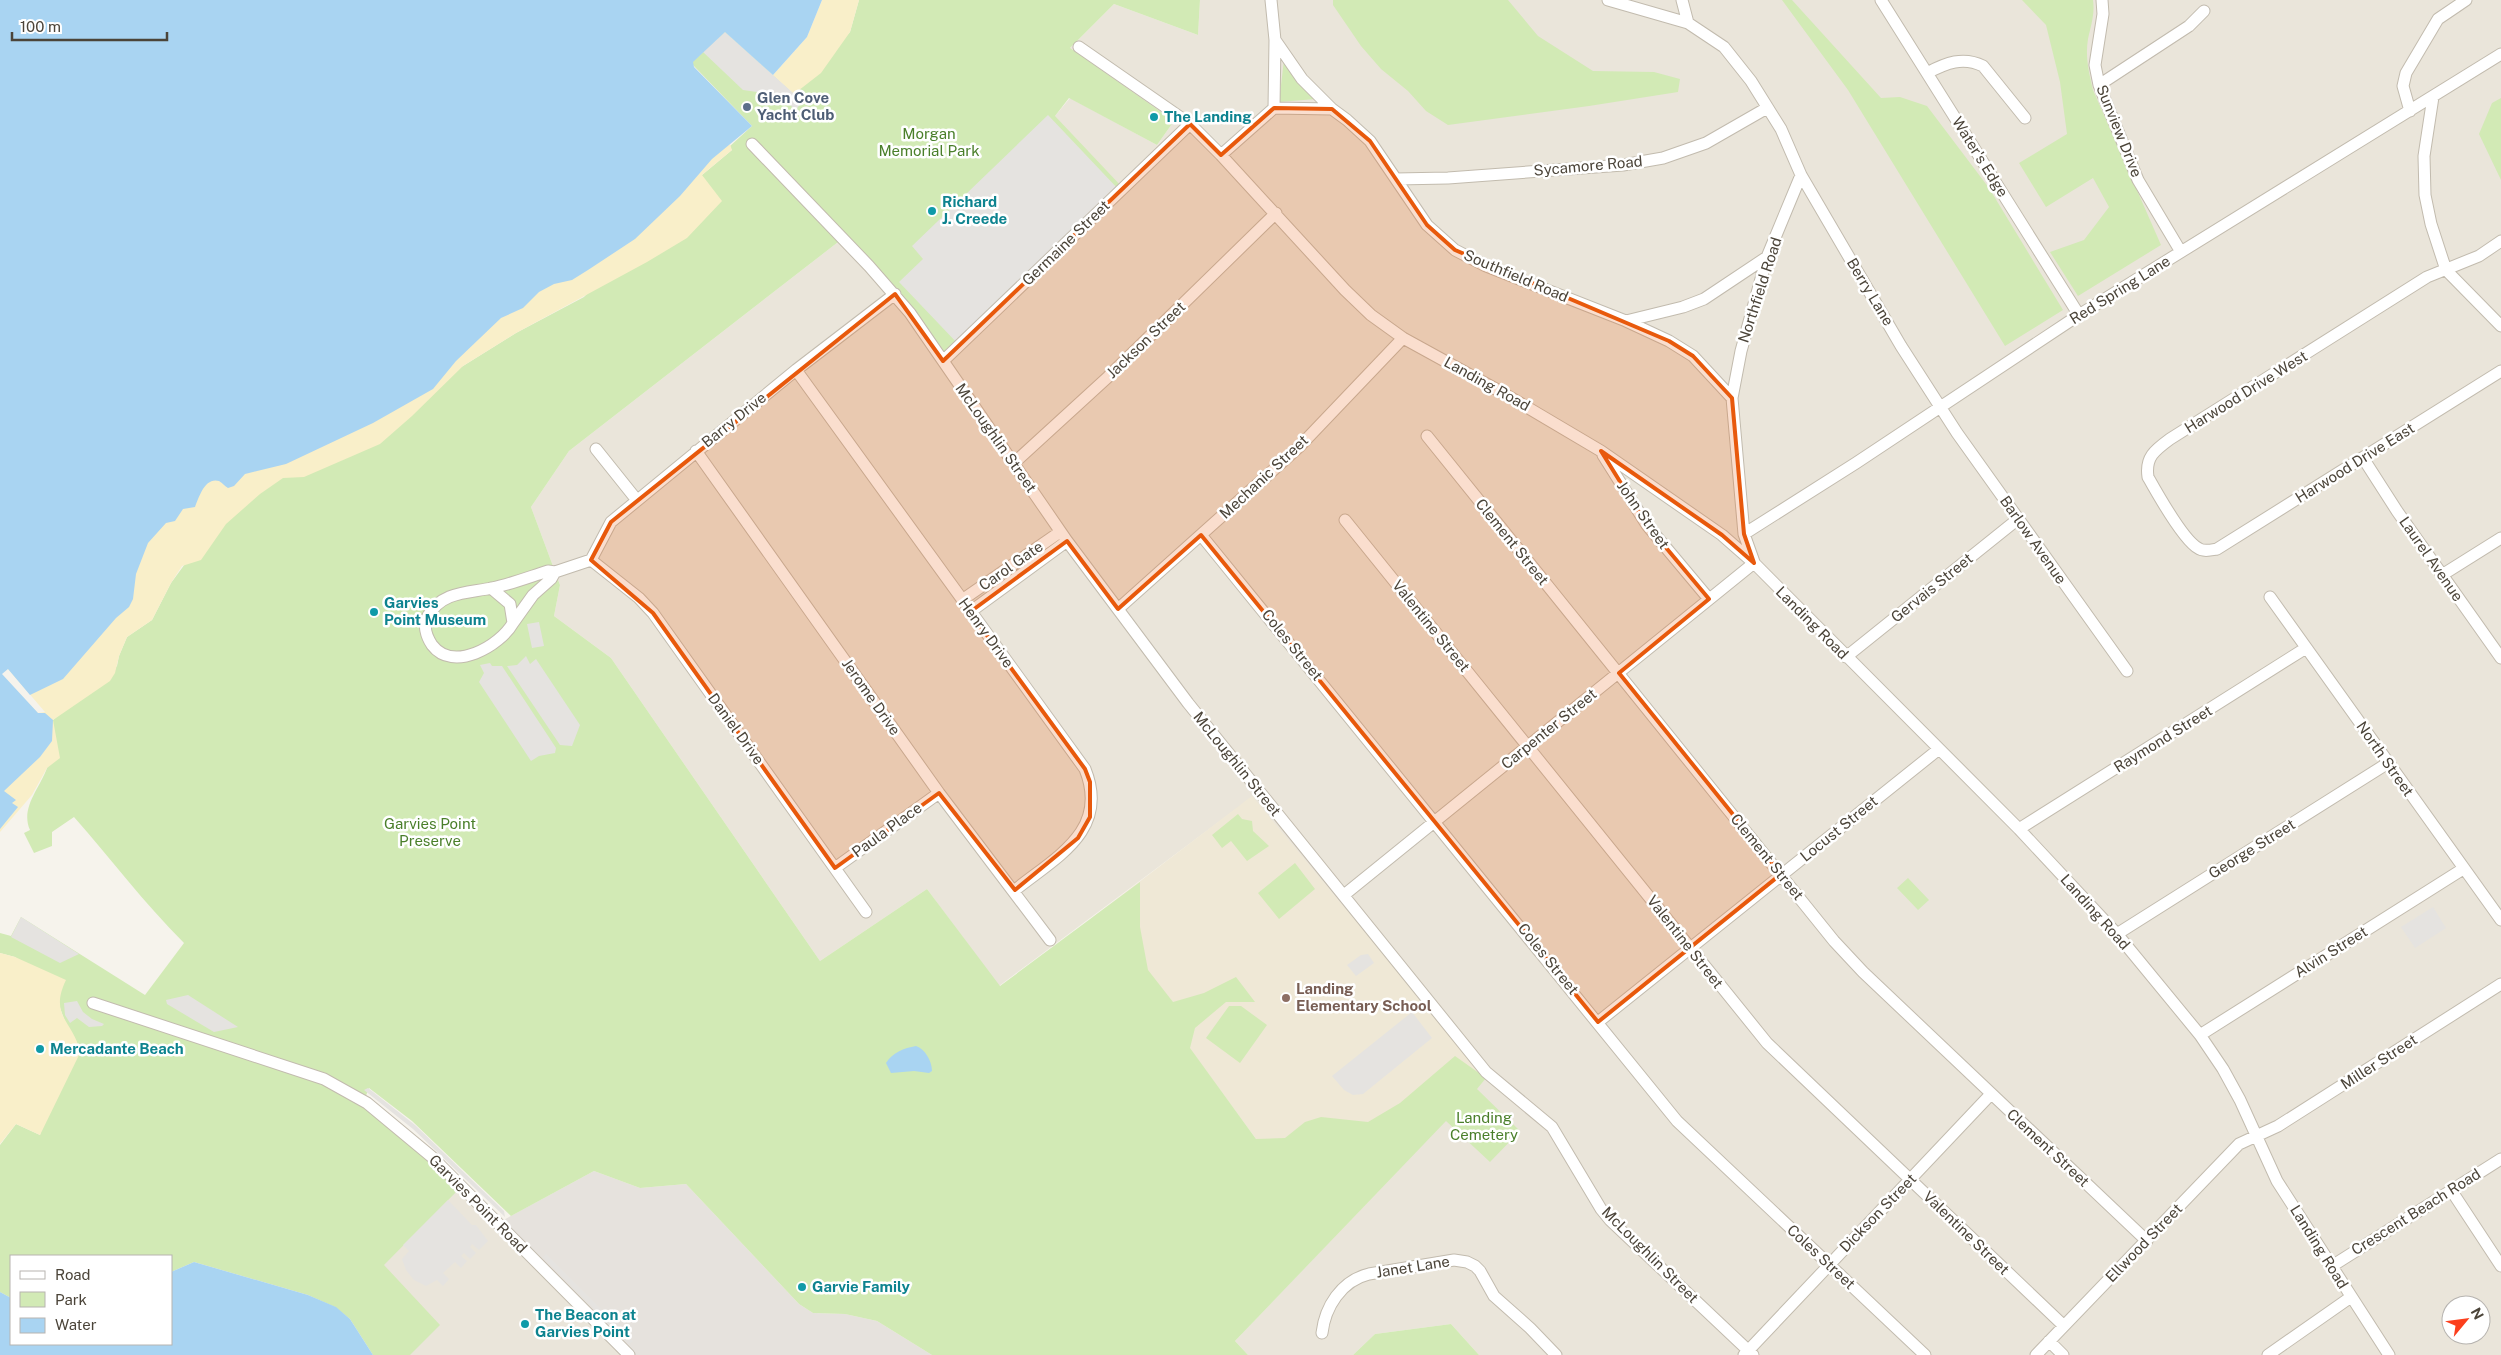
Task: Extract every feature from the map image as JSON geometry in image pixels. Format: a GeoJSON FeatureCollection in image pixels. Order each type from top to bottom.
{"type":"FeatureCollection","features":[{"type":"Feature","properties":{"kind":"street"},"geometry":{"type":"LineString","coordinates":[[1272,0],[1275,40],[1274,108]]}},
{"type":"Feature","properties":{"kind":"street"},"geometry":{"type":"LineString","coordinates":[[1608,0],[1633,4],[1688,23],[1713,38],[1730,53],[1751,81],[1781,129],[1801,175]]}},
{"type":"Feature","properties":{"kind":"street"},"geometry":{"type":"LineString","coordinates":[[1682,0],[1688,23]]}},
{"type":"Feature","properties":{"kind":"street","name":"Water's Edge"},"geometry":{"type":"LineString","coordinates":[[1881,0],[2079,315]]}},
{"type":"Feature","properties":{"kind":"street","name":"Sunview Drive"},"geometry":{"type":"LineString","coordinates":[[2102,0],[2103,14],[2095,65],[2099,85],[2138,180],[2182,252]]}},
{"type":"Feature","properties":{"kind":"street"},"geometry":{"type":"LineString","coordinates":[[2410,112],[2403,86],[2406,72],[2438,19],[2466,0]]}},
{"type":"Feature","properties":{"kind":"street"},"geometry":{"type":"LineString","coordinates":[[2099,85],[2189,26],[2204,11]]}},
{"type":"Feature","properties":{"kind":"street","name":"Southfield Road"},"geometry":{"type":"LineString","coordinates":[[1275,40],[1302,79],[1332,110],[1361,131],[1427,225],[1455,250],[1503,272],[1626,321],[1669,341],[1693,356],[1732,398]]}},
{"type":"Feature","properties":{"kind":"street","name":"Landing Road"},"geometry":{"type":"LineString","coordinates":[[1079,48],[1190,124],[1276,213],[1345,290],[1371,315],[1403,338],[1503,392],[1601,451],[1722,535],[1754,563],[2020,829],[2117,934],[2200,1035],[2223,1069],[2277,1181],[2389,1355]]}},
{"type":"Feature","properties":{"kind":"street","name":"Red Spring Lane"},"geometry":{"type":"LineString","coordinates":[[1744,534],[2079,315],[2501,54]]}},
{"type":"Feature","properties":{"kind":"street"},"geometry":{"type":"LineString","coordinates":[[1927,73],[1943,65],[1965,59],[1973,61],[1983,66],[2025,118]]}},
{"type":"Feature","properties":{"kind":"street"},"geometry":{"type":"LineString","coordinates":[[2433,97],[2424,156],[2425,195],[2446,270],[2501,326]]}},
{"type":"Feature","properties":{"kind":"street"},"geometry":{"type":"LineString","coordinates":[[1221,155],[1274,108],[1332,110]]}},
{"type":"Feature","properties":{"kind":"street","name":"Sycamore Road"},"geometry":{"type":"LineString","coordinates":[[1396,179],[1448,178],[1624,165],[1663,158],[1706,143],[1767,108]]}},
{"type":"Feature","properties":{"kind":"street","name":"Germaine Street"},"geometry":{"type":"LineString","coordinates":[[943,362],[1190,124]]}},
{"type":"Feature","properties":{"kind":"street","name":"McLoughlin Street"},"geometry":{"type":"LineString","coordinates":[[752,144],[895,294],[1064,536],[1188,703],[1486,1072],[1552,1127],[1601,1209],[1610,1220],[1749,1354]]}},
{"type":"Feature","properties":{"kind":"street","name":"Northfield Road"},"geometry":{"type":"LineString","coordinates":[[1754,563],[1744,534],[1732,398],[1740,351],[1767,257],[1801,175]]}},
{"type":"Feature","properties":{"kind":"street","name":"Berry Lane"},"geometry":{"type":"LineString","coordinates":[[1801,175],[1902,346],[1941,407]]}},
{"type":"Feature","properties":{"kind":"street","name":"Jackson Street"},"geometry":{"type":"LineString","coordinates":[[1014,463],[1108,378],[1276,213]]}},
{"type":"Feature","properties":{"kind":"street","name":"Harwood Drive West"},"geometry":{"type":"LineString","coordinates":[[2208,550],[2198,549],[2188,540],[2157,493],[2148,477],[2146,466],[2152,453],[2170,439],[2427,277],[2479,256],[2501,241]]}},
{"type":"Feature","properties":{"kind":"street"},"geometry":{"type":"LineString","coordinates":[[1626,321],[1683,307],[1704,299],[1767,257]]}},
{"type":"Feature","properties":{"kind":"street","name":"Barry Drive"},"geometry":{"type":"LineString","coordinates":[[590,560],[611,522],[636,499],[796,370],[895,294]]}},
{"type":"Feature","properties":{"kind":"street","name":"Mechanic Street"},"geometry":{"type":"LineString","coordinates":[[1118,609],[1299,447],[1403,338]]}},
{"type":"Feature","properties":{"kind":"street","name":"Henry Drive"},"geometry":{"type":"LineString","coordinates":[[796,370],[1085,769],[1090,782],[1091,810],[1084,829],[1078,838],[1015,890]]}},
{"type":"Feature","properties":{"kind":"street","name":"Harwood Drive East"},"geometry":{"type":"LineString","coordinates":[[2208,550],[2217,549],[2231,541],[2501,371]]}},
{"type":"Feature","properties":{"kind":"street","name":"Barlow Avenue"},"geometry":{"type":"LineString","coordinates":[[1941,407],[2018,519],[2127,671]]}},
{"type":"Feature","properties":{"kind":"street","name":"Clement Street"},"geometry":{"type":"LineString","coordinates":[[1427,436],[1834,940],[1863,972],[2147,1240]]}},
{"type":"Feature","properties":{"kind":"street"},"geometry":{"type":"LineString","coordinates":[[596,449],[636,499]]}},
{"type":"Feature","properties":{"kind":"street","name":"Jerome Drive"},"geometry":{"type":"LineString","coordinates":[[696,451],[939,793],[1015,890],[1050,940]]}},
{"type":"Feature","properties":{"kind":"street","name":"John Street"},"geometry":{"type":"LineString","coordinates":[[1601,451],[1647,525],[1709,599]]}},
{"type":"Feature","properties":{"kind":"street","name":"Laurel Avenue"},"geometry":{"type":"LineString","coordinates":[[2363,458],[2397,511],[2501,658]]}},
{"type":"Feature","properties":{"kind":"street","name":"Gervais Street"},"geometry":{"type":"LineString","coordinates":[[1846,657],[2018,519]]}},
{"type":"Feature","properties":{"kind":"street","name":"Valentine Street"},"geometry":{"type":"LineString","coordinates":[[1345,520],[1767,1043],[2064,1326]]}},
{"type":"Feature","properties":{"kind":"street","name":"Coles Street"},"geometry":{"type":"LineString","coordinates":[[1201,535],[1690,1136],[1925,1355]]}},
{"type":"Feature","properties":{"kind":"street","name":"Carol Gate"},"geometry":{"type":"LineString","coordinates":[[962,600],[1064,536]]}},
{"type":"Feature","properties":{"kind":"street","name":"Carol Gate"},"geometry":{"type":"LineString","coordinates":[[970,612],[1064,536]]}},
{"type":"Feature","properties":{"kind":"street"},"geometry":{"type":"LineString","coordinates":[[2442,575],[2501,538]]}},
{"type":"Feature","properties":{"kind":"street"},"geometry":{"type":"LineString","coordinates":[[555,572],[532,595],[500,640],[469,655],[444,654],[431,644],[425,628],[432,609],[442,601],[456,594],[491,588],[548,571],[555,572],[590,560]]}},
{"type":"Feature","properties":{"kind":"street","name":"Daniel Drive"},"geometry":{"type":"LineString","coordinates":[[590,560],[639,598],[652,612],[866,912]]}},
{"type":"Feature","properties":{"kind":"street","name":"Carpenter Street"},"geometry":{"type":"LineString","coordinates":[[1344,895],[1754,563]]}},
{"type":"Feature","properties":{"kind":"street"},"geometry":{"type":"LineString","coordinates":[[491,588],[510,604],[513,623]]}},
{"type":"Feature","properties":{"kind":"street","name":"North Street"},"geometry":{"type":"LineString","coordinates":[[2270,597],[2463,870],[2501,920]]}},
{"type":"Feature","properties":{"kind":"street","name":"Raymond Street"},"geometry":{"type":"LineString","coordinates":[[2020,829],[2306,648]]}},
{"type":"Feature","properties":{"kind":"street","name":"Locust Street"},"geometry":{"type":"LineString","coordinates":[[1598,1022],[1939,749]]}},
{"type":"Feature","properties":{"kind":"street","name":"George Street"},"geometry":{"type":"LineString","coordinates":[[2117,934],[2388,763]]}},
{"type":"Feature","properties":{"kind":"street","name":"Paula Place"},"geometry":{"type":"LineString","coordinates":[[835,868],[939,793]]}},
{"type":"Feature","properties":{"kind":"street","name":"Alvin Street"},"geometry":{"type":"LineString","coordinates":[[2200,1035],[2463,870]]}},
{"type":"Feature","properties":{"kind":"street","name":"Miller Street"},"geometry":{"type":"LineString","coordinates":[[2256,1138],[2501,984]]}},
{"type":"Feature","properties":{"kind":"street","name":"Garvies Point Road"},"geometry":{"type":"LineString","coordinates":[[93,1003],[340,1086],[367,1103],[419,1146],[628,1355]]}},
{"type":"Feature","properties":{"kind":"street","name":"Dickson Street"},"geometry":{"type":"LineString","coordinates":[[1749,1354],[1829,1265],[1991,1094]]}},
{"type":"Feature","properties":{"kind":"street","name":"Ellwood Street"},"geometry":{"type":"LineString","coordinates":[[2036,1355],[2239,1144],[2256,1138]]}},
{"type":"Feature","properties":{"kind":"street","name":"Crescent Beach Road"},"geometry":{"type":"LineString","coordinates":[[2332,1266],[2501,1158]]}},
{"type":"Feature","properties":{"kind":"street"},"geometry":{"type":"LineString","coordinates":[[2451,1190],[2501,1266]]}},
{"type":"Feature","properties":{"kind":"street","name":"Janet Lane"},"geometry":{"type":"LineString","coordinates":[[1322,1333],[1328,1308],[1345,1287],[1357,1278],[1369,1274],[1454,1260],[1475,1266],[1494,1296],[1530,1328],[1556,1355]]}},
{"type":"Feature","properties":{"kind":"street"},"geometry":{"type":"LineString","coordinates":[[2268,1355],[2351,1297]]}},
{"type":"Feature","properties":{"kind":"street"},"geometry":{"type":"LineString","coordinates":[[2049,1341],[2063,1355]]}},
{"type":"Feature","properties":{"kind":"highlighted area"},"geometry":{"type":"Polygon","coordinates":[[[1274,108],[1332,109],[1370,141],[1427,225],[1455,250],[1669,341],[1693,356],[1732,398],[1744,534],[1754,563],[1722,535],[1601,451],[1647,525],[1709,599],[1619,673],[1781,874],[1598,1022],[1201,535],[1118,609],[1067,541],[970,612],[1085,769],[1090,782],[1090,817],[1078,838],[1015,890],[939,793],[835,868],[653,613],[591,560],[611,522],[895,294],[943,361],[1190,124],[1221,155],[1274,108]]]}},
{"type":"Feature","properties":{"kind":"shaded area"},"geometry":{"type":"Polygon","coordinates":[[[1200,0],[2501,0],[2501,1355],[1479,1355],[1451,1324],[1375,1334],[1353,1355],[1248,1355],[1235,1341],[1486,1078],[1252,797],[999,986],[927,889],[820,961],[611,658],[554,616],[560,585],[531,507],[569,451],[842,239],[1055,116],[1070,98],[1157,145],[1174,121],[1069,49],[1114,4],[1198,35],[1200,0]]]}},
{"type":"Feature","properties":{"kind":"shaded area"},"geometry":{"type":"Polygon","coordinates":[[[725,32],[802,101],[796,110],[778,95],[743,90],[703,52],[725,32]]]}},
{"type":"Feature","properties":{"kind":"shaded area"},"geometry":{"type":"Polygon","coordinates":[[[1048,115],[1120,191],[959,345],[899,282],[923,259],[912,246],[1048,115]]]}},
{"type":"Feature","properties":{"kind":"shaded area"},"geometry":{"type":"Polygon","coordinates":[[[539,622],[544,646],[532,648],[527,624],[539,622]]]}},
{"type":"Feature","properties":{"kind":"shaded area"},"geometry":{"type":"Polygon","coordinates":[[[526,656],[530,664],[536,659],[580,725],[572,746],[560,745],[507,666],[517,665],[526,656]]]}},
{"type":"Feature","properties":{"kind":"shaded area"},"geometry":{"type":"Polygon","coordinates":[[[490,663],[492,666],[502,666],[556,748],[555,753],[539,756],[531,761],[479,682],[484,673],[480,665],[490,663]]]}},
{"type":"Feature","properties":{"kind":"shaded area","name":"Landing Elementary School"},"geometry":{"type":"Polygon","coordinates":[[[1252,796],[1486,1078],[1331,1241],[1093,917],[1252,796]]]}},
{"type":"Feature","properties":{"kind":"shaded area"},"geometry":{"type":"Polygon","coordinates":[[[2433,907],[2446,928],[2415,948],[2401,927],[2433,907]]]}},
{"type":"Feature","properties":{"kind":"shaded area"},"geometry":{"type":"Polygon","coordinates":[[[21,917],[79,954],[60,963],[11,937],[21,917]]]}},
{"type":"Feature","properties":{"kind":"shaded area"},"geometry":{"type":"Polygon","coordinates":[[[1368,954],[1374,963],[1356,976],[1347,965],[1361,955],[1368,954]]]}},
{"type":"Feature","properties":{"kind":"shaded area"},"geometry":{"type":"Polygon","coordinates":[[[188,995],[238,1027],[214,1032],[167,1004],[166,1000],[188,995]]]}},
{"type":"Feature","properties":{"kind":"shaded area"},"geometry":{"type":"Polygon","coordinates":[[[77,1001],[83,1012],[92,1019],[104,1024],[102,1026],[89,1027],[77,1018],[70,1023],[65,1015],[64,1003],[77,1001]]]}},
{"type":"Feature","properties":{"kind":"shaded area"},"geometry":{"type":"Polygon","coordinates":[[[1412,1012],[1432,1038],[1363,1094],[1353,1095],[1344,1090],[1332,1076],[1412,1012]]]}},
{"type":"Feature","properties":{"kind":"shaded area"},"geometry":{"type":"Polygon","coordinates":[[[368,1088],[415,1125],[504,1211],[505,1217],[413,1129],[364,1090],[368,1088]]]}},
{"type":"Feature","properties":{"kind":"shaded area","name":"The Beacon at Garvies Point"},"geometry":{"type":"Polygon","coordinates":[[[358,1112],[461,1187],[630,1355],[399,1355],[358,1112]]]}},
{"type":"Feature","properties":{"kind":"shaded area"},"geometry":{"type":"Polygon","coordinates":[[[594,1171],[640,1188],[686,1184],[799,1304],[813,1313],[845,1314],[877,1321],[932,1355],[630,1355],[498,1223],[594,1171]]]}},
{"type":"Feature","properties":{"kind":"shaded area"},"geometry":{"type":"Polygon","coordinates":[[[448,1200],[472,1225],[476,1225],[488,1241],[479,1250],[472,1244],[470,1247],[476,1253],[470,1259],[464,1253],[461,1256],[467,1261],[461,1268],[455,1262],[443,1273],[449,1279],[443,1286],[437,1280],[426,1286],[414,1280],[406,1270],[402,1259],[409,1251],[403,1245],[448,1200]]]}},
{"type":"Feature","properties":{"kind":"shaded area"},"geometry":{"type":"Polygon","coordinates":[[[546,1254],[633,1341],[629,1344],[543,1257],[546,1254]]]}},
{"type":"Feature","properties":{"kind":"green space","name":"Garvies Point Preserve"},"geometry":{"type":"Polygon","coordinates":[[[859,0],[1200,0],[1198,35],[1114,4],[1070,48],[1174,121],[1157,145],[1069,98],[1055,116],[1123,188],[943,359],[842,239],[569,451],[531,507],[560,585],[554,616],[611,658],[820,961],[927,889],[1000,986],[1140,882],[1140,927],[1148,970],[1173,1002],[1204,993],[1236,977],[1255,1002],[1226,1002],[1195,1028],[1190,1048],[1256,1139],[1285,1138],[1305,1122],[1321,1117],[1368,1122],[1400,1103],[1455,1056],[1486,1078],[1477,1089],[1520,1131],[1490,1162],[1446,1121],[1235,1341],[1248,1355],[932,1355],[877,1321],[845,1314],[813,1313],[799,1304],[686,1184],[640,1188],[594,1171],[511,1216],[412,1121],[369,1088],[362,1106],[461,1187],[384,1265],[440,1325],[410,1355],[373,1355],[350,1319],[335,1307],[308,1295],[194,1262],[172,1272],[172,1255],[10,1255],[10,1297],[0,1292],[0,1145],[16,1124],[40,1135],[67,1027],[59,1005],[60,992],[15,957],[0,953],[0,933],[11,936],[21,917],[145,995],[184,943],[141,897],[74,817],[52,832],[52,846],[34,853],[24,833],[30,830],[27,814],[29,806],[47,768],[53,720],[117,666],[127,637],[152,620],[171,583],[237,493],[463,366],[516,333],[584,297],[702,175],[732,150],[729,147],[752,126],[691,63],[725,32],[794,94],[850,32],[859,0]]]}},
{"type":"Feature","properties":{"kind":"green space"},"geometry":{"type":"Polygon","coordinates":[[[1333,0],[1508,0],[1538,36],[1593,71],[1654,72],[1680,79],[1678,92],[1448,125],[1426,111],[1408,91],[1381,69],[1361,46],[1333,5],[1333,0]]]}},
{"type":"Feature","properties":{"kind":"green space"},"geometry":{"type":"Polygon","coordinates":[[[1782,0],[1792,0],[1881,98],[1900,97],[1927,106],[1989,188],[2063,310],[2005,346],[1848,90],[1782,0]]]}},
{"type":"Feature","properties":{"kind":"green space"},"geometry":{"type":"Polygon","coordinates":[[[2022,0],[2093,0],[2093,15],[2088,39],[2087,59],[2093,90],[2161,245],[2078,296],[2050,252],[2084,240],[2109,207],[2093,178],[2046,207],[2019,163],[2067,134],[2060,82],[2046,25],[2022,0]]]}},
{"type":"Feature","properties":{"kind":"green space"},"geometry":{"type":"Polygon","coordinates":[[[1284,60],[1316,99],[1279,102],[1284,60]]]}},
{"type":"Feature","properties":{"kind":"green space"},"geometry":{"type":"Polygon","coordinates":[[[2501,98],[2501,180],[2479,134],[2492,103],[2501,98]]]}},
{"type":"Feature","properties":{"kind":"green space"},"geometry":{"type":"Polygon","coordinates":[[[1238,814],[1242,819],[1252,821],[1253,831],[1269,846],[1247,861],[1231,841],[1222,848],[1212,835],[1238,814]]]}},
{"type":"Feature","properties":{"kind":"green space"},"geometry":{"type":"Polygon","coordinates":[[[1295,863],[1315,889],[1279,919],[1258,893],[1295,863]]]}},
{"type":"Feature","properties":{"kind":"green space"},"geometry":{"type":"Polygon","coordinates":[[[1908,878],[1929,900],[1918,910],[1897,888],[1908,878]]]}},
{"type":"Feature","properties":{"kind":"green space"},"geometry":{"type":"Polygon","coordinates":[[[1229,1006],[1241,1006],[1267,1025],[1240,1063],[1206,1038],[1229,1006]]]}},
{"type":"Feature","properties":{"kind":"green space"},"geometry":{"type":"Polygon","coordinates":[[[1451,1324],[1479,1355],[1353,1355],[1375,1334],[1451,1324]]]}},
{"type":"Feature","properties":{"kind":"sand"},"geometry":{"type":"Polygon","coordinates":[[[822,0],[859,0],[850,32],[821,73],[794,94],[773,75],[807,37],[822,0]]]}},
{"type":"Feature","properties":{"kind":"sand"},"geometry":{"type":"Polygon","coordinates":[[[730,144],[732,150],[702,175],[722,201],[687,238],[647,262],[516,333],[463,366],[412,416],[380,444],[304,477],[283,478],[260,494],[226,524],[201,560],[182,566],[152,620],[127,637],[119,656],[115,673],[110,681],[53,720],[60,758],[47,768],[32,795],[0,832],[1,675],[38,713],[45,712],[8,669],[200,451],[730,144]]]}},
{"type":"Feature","properties":{"kind":"sand","name":"Mercadante Beach"},"geometry":{"type":"Polygon","coordinates":[[[0,953],[15,957],[66,980],[61,992],[61,1011],[77,1042],[80,1053],[40,1135],[16,1124],[0,1144],[0,953]]]}},
{"type":"Feature","properties":{"kind":"water"},"geometry":{"type":"Polygon","coordinates":[[[0,0],[822,0],[807,37],[773,75],[725,32],[693,62],[694,67],[752,126],[712,159],[680,196],[635,239],[572,280],[554,284],[539,292],[523,308],[501,318],[456,361],[433,389],[373,423],[286,464],[245,474],[234,486],[228,488],[219,481],[210,482],[203,489],[195,507],[183,509],[175,521],[166,523],[148,543],[136,574],[133,599],[129,607],[116,618],[63,679],[30,695],[8,669],[2,674],[38,713],[45,713],[53,720],[52,741],[40,757],[4,791],[16,800],[12,803],[18,807],[0,829],[0,0]]]}},
{"type":"Feature","properties":{"kind":"water"},"geometry":{"type":"Polygon","coordinates":[[[916,1046],[927,1056],[931,1063],[932,1071],[929,1073],[914,1071],[891,1073],[886,1063],[889,1059],[907,1048],[916,1046]]]}},
{"type":"Feature","properties":{"kind":"water"},"geometry":{"type":"Polygon","coordinates":[[[194,1262],[308,1295],[336,1307],[350,1319],[373,1355],[0,1355],[0,1292],[10,1297],[10,1345],[172,1345],[172,1272],[194,1262]]]}},
{"type":"Feature","properties":{"kind":"place","name":"Glen Cove Yacht Club"},"geometry":{"type":"Point","coordinates":[747,107]}},
{"type":"Feature","properties":{"kind":"place","name":"The Landing"},"geometry":{"type":"Point","coordinates":[1154,117]}},
{"type":"Feature","properties":{"kind":"place","name":"Richard J. Creede"},"geometry":{"type":"Point","coordinates":[932,211]}},
{"type":"Feature","properties":{"kind":"place","name":"Garvies Point Museum"},"geometry":{"type":"Point","coordinates":[374,612]}},
{"type":"Feature","properties":{"kind":"place","name":"Landing Elementary School"},"geometry":{"type":"Point","coordinates":[1286,998]}},
{"type":"Feature","properties":{"kind":"place","name":"Mercadante Beach"},"geometry":{"type":"Point","coordinates":[40,1049]}},
{"type":"Feature","properties":{"kind":"place","name":"Garvie Family"},"geometry":{"type":"Point","coordinates":[802,1287]}},
{"type":"Feature","properties":{"kind":"place","name":"The Beacon at Garvies Point"},"geometry":{"type":"Point","coordinates":[525,1324]}},
{"type":"Feature","properties":{"kind":"park label","name":"Morgan Memorial Park"},"geometry":{"type":"Point","coordinates":[929,142]}},
{"type":"Feature","properties":{"kind":"park label","name":"Landing Cemetery"},"geometry":{"type":"Point","coordinates":[1484,1126]}}]}
